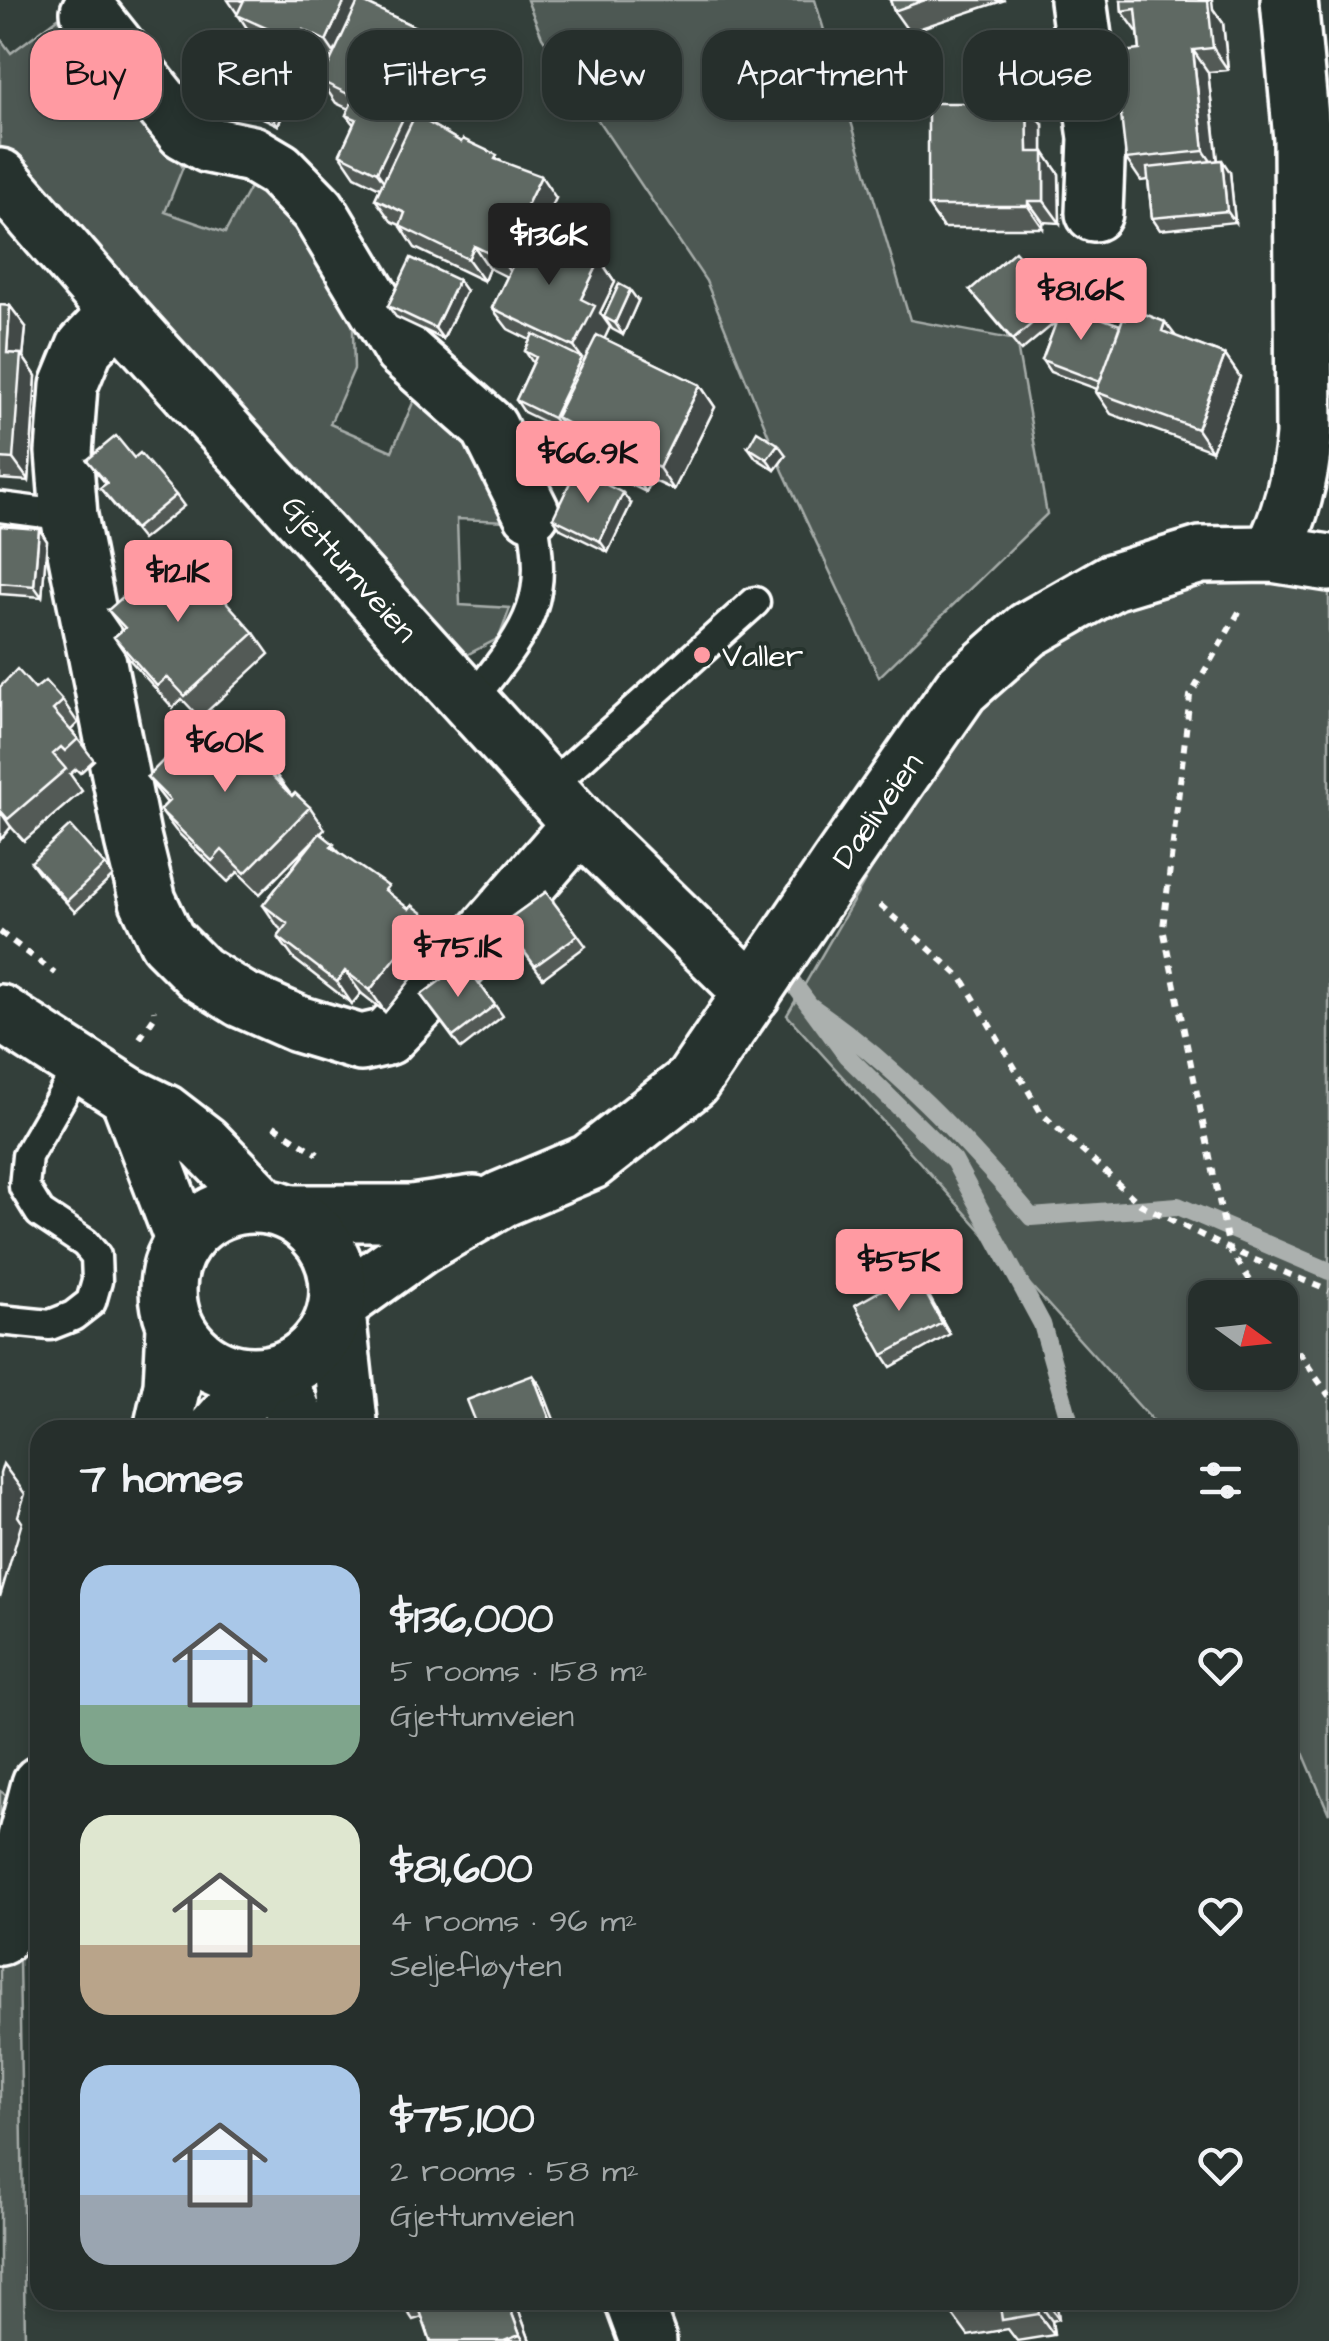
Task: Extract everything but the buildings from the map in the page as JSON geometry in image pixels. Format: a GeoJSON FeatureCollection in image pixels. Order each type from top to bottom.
{"type":"FeatureCollection","features":[{"type":"Feature","properties":{"kind":"street"},"geometry":{"type":"LineString","coordinates":[[1078,0],[1097,138],[1094,213]]}},
{"type":"Feature","properties":{"kind":"street"},"geometry":{"type":"LineString","coordinates":[[1272,554],[1291,514],[1300,478],[1317,236],[1302,139],[1288,0]]}},
{"type":"Feature","properties":{"kind":"street"},"geometry":{"type":"LineString","coordinates":[[85,6],[184,131],[209,145],[252,154],[278,170],[318,210],[402,350],[489,426],[531,512]]}},
{"type":"Feature","properties":{"kind":"street","name":"Gjettumveien"},"geometry":{"type":"LineString","coordinates":[[0,177],[564,806],[753,994]]}},
{"type":"Feature","properties":{"kind":"street"},"geometry":{"type":"LineString","coordinates":[[118,313],[85,348],[68,386],[64,452],[69,516],[148,901],[167,940],[200,972],[240,999],[298,1024],[360,1043],[387,1037],[466,954],[564,806]]}},
{"type":"Feature","properties":{"kind":"street","name":"Dæliveien"},"geometry":{"type":"LineString","coordinates":[[337,1309],[419,1247],[502,1199],[590,1162],[692,1082],[836,867],[962,689],[1028,630],[1112,582],[1201,555],[1272,554],[1329,563]]}},
{"type":"Feature","properties":{"kind":"street"},"geometry":{"type":"LineString","coordinates":[[0,1013],[128,1095],[165,1112],[277,1208],[320,1236],[337,1269],[341,1373],[348,1420]]}},
{"type":"Feature","properties":{"kind":"street"},"geometry":{"type":"LineString","coordinates":[[128,1095],[184,1240]]}},
{"type":"Feature","properties":{"kind":"street","name":"Dæliveien"},"geometry":{"type":"LineString","coordinates":[[277,1208],[412,1213],[502,1199]]}},
{"type":"Feature","properties":{"kind":"street"},"geometry":{"type":"LineString","coordinates":[[164,1420],[172,1385],[176,1327],[168,1297],[170,1267],[184,1240],[206,1218],[232,1206],[277,1208]]}},
{"type":"Feature","properties":{"kind":"street"},"geometry":{"type":"LineString","coordinates":[[176,1327],[197,1355],[212,1364],[228,1372],[265,1375],[298,1364],[322,1342],[337,1309]]}},
{"type":"Feature","properties":{"kind":"street"},"geometry":{"type":"LineString","coordinates":[[224,1420],[265,1375]]}},
{"type":"Feature","properties":{"kind":"street"},"geometry":{"type":"LineString","coordinates":[[265,1375],[290,1405],[297,1420]]}},
{"type":"Feature","properties":{"kind":"street"},"geometry":{"type":"LineString","coordinates":[[0,1937],[30,1822]]}},
{"type":"Feature","properties":{"kind":"street"},"geometry":{"type":"LineString","coordinates":[[637,2310],[648,2341]]}},
{"type":"Feature","properties":{"kind":"lane"},"geometry":{"type":"LineString","coordinates":[[0,507],[69,516]]}},
{"type":"Feature","properties":{"kind":"lane"},"geometry":{"type":"LineString","coordinates":[[471,701],[521,637],[539,587],[538,546],[531,512]]}},
{"type":"Feature","properties":{"kind":"lane"},"geometry":{"type":"LineString","coordinates":[[564,806],[756,602]]}},
{"type":"Feature","properties":{"kind":"lane"},"geometry":{"type":"LineString","coordinates":[[0,1320],[50,1325],[73,1316],[90,1302],[94,1292],[96,1256],[85,1243],[40,1212],[24,1187],[27,1156],[82,1064]]}},
{"type":"Feature","properties":{"kind":"path"},"geometry":{"type":"LineString","coordinates":[[1250,1280],[1229,1249],[1163,928],[1190,696],[1272,554]]}},
{"type":"Feature","properties":{"kind":"path"},"geometry":{"type":"LineString","coordinates":[[836,867],[962,978],[1042,1114],[1140,1204],[1229,1249],[1329,1291]]}},
{"type":"Feature","properties":{"kind":"path"},"geometry":{"type":"LineString","coordinates":[[1298,1351],[1329,1396]]}},
{"type":"Feature","properties":{"kind":"shaded area"},"geometry":{"type":"Polygon","coordinates":[[[527,0],[815,0],[824,30],[702,30],[702,120],[851,120],[910,320],[1016,340],[1047,514],[879,677],[783,471],[706,281],[598,120],[682,120],[682,30],[542,30],[542,37],[527,0]]]}},
{"type":"Feature","properties":{"kind":"shaded area"},"geometry":{"type":"Polygon","coordinates":[[[58,18],[68,30],[42,30],[58,18]]]}},
{"type":"Feature","properties":{"kind":"shaded area"},"geometry":{"type":"Polygon","coordinates":[[[0,38],[11,53],[30,39],[30,120],[144,120],[183,167],[165,212],[225,233],[255,178],[352,292],[354,369],[330,424],[392,451],[415,398],[475,449],[508,521],[457,519],[460,605],[510,608],[499,638],[453,662],[0,146],[0,38]]]}},
{"type":"Feature","properties":{"kind":"shaded area"},"geometry":{"type":"Polygon","coordinates":[[[1329,575],[1329,1814],[1298,1741],[1298,1420],[1152,1420],[787,1015],[971,698],[1099,586],[1329,575]]]}},
{"type":"Feature","properties":{"kind":"shaded area"},"geometry":{"type":"Polygon","coordinates":[[[0,1791],[30,1810],[30,1921],[19,1957],[25,2341],[0,2341],[0,1791]]]}},
{"type":"Feature","properties":{"kind":"waterway"},"geometry":{"type":"LineString","coordinates":[[788,976],[846,1055],[954,1161],[1042,1324],[1069,1420]]}},
{"type":"Feature","properties":{"kind":"waterway"},"geometry":{"type":"LineString","coordinates":[[809,1005],[870,1052],[927,1104],[1031,1217],[1178,1206],[1329,1271]]}},
{"type":"Feature","properties":{"kind":"place","name":"Valler"},"geometry":{"type":"Point","coordinates":[702,655]}}]}
